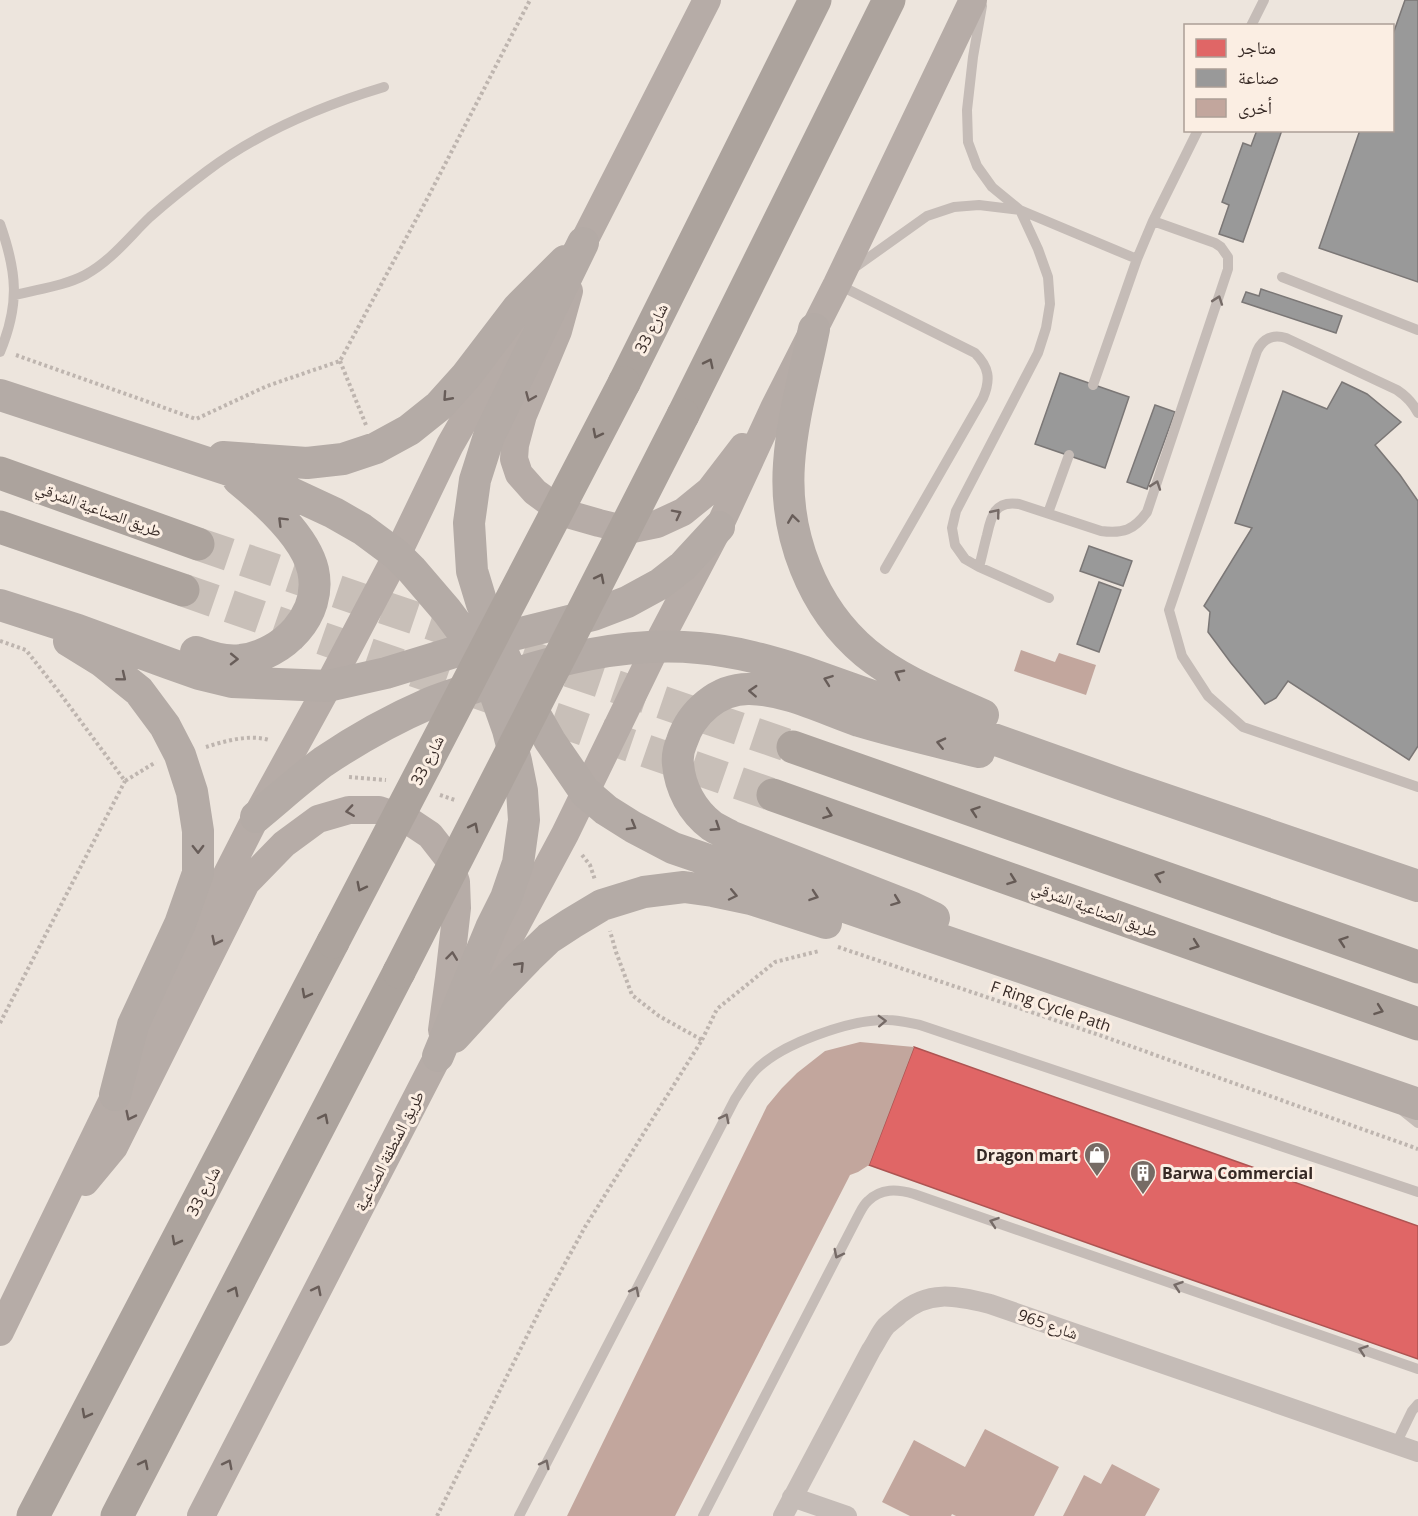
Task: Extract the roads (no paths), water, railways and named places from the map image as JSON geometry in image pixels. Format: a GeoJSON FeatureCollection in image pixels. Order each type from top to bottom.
{"type":"FeatureCollection","features":[{"type":"Feature","properties":{"kind":"highway","name":"شارع 33"},"geometry":{"type":"LineString","coordinates":[[33,1516],[624,382],[815,0]]}},
{"type":"Feature","properties":{"kind":"highway"},"geometry":{"type":"LineString","coordinates":[[117,1516],[399,972],[683,415],[889,0]]}},
{"type":"Feature","properties":{"kind":"highway","name":"طريق الصناعية الشرقي"},"geometry":{"type":"LineString","coordinates":[[0,474],[198,544]]}},
{"type":"Feature","properties":{"kind":"highway"},"geometry":{"type":"LineString","coordinates":[[0,527],[183,590]]}},
{"type":"Feature","properties":{"kind":"highway"},"geometry":{"type":"LineString","coordinates":[[793,747],[1418,967]]}},
{"type":"Feature","properties":{"kind":"highway","name":"طريق الصناعية الشرقي"},"geometry":{"type":"LineString","coordinates":[[773,795],[1418,1024]]}},
{"type":"Feature","properties":{"kind":"main road"},"geometry":{"type":"LineString","coordinates":[[182,454],[307,463],[343,459],[376,448],[409,430],[439,406],[466,376],[518,308],[583,243]]}},
{"type":"Feature","properties":{"kind":"main road"},"geometry":{"type":"LineString","coordinates":[[583,243],[489,436],[475,480],[469,523],[472,571],[482,604],[485,643],[501,678],[550,741],[585,792],[606,810],[673,848],[1418,1104]]}},
{"type":"Feature","properties":{"kind":"main road"},"geometry":{"type":"LineString","coordinates":[[814,329],[795,419],[789,465],[789,491],[800,555],[824,607],[851,639],[890,670],[1120,784]]}},
{"type":"Feature","properties":{"kind":"main road"},"geometry":{"type":"LineString","coordinates":[[0,395],[226,469],[291,493],[334,513],[362,529],[397,555],[485,643]]}},
{"type":"Feature","properties":{"kind":"main road"},"geometry":{"type":"LineString","coordinates":[[0,582],[201,654],[238,660],[254,658],[272,650],[290,637],[307,616],[315,594],[313,570],[305,549],[289,527],[226,469]]}},
{"type":"Feature","properties":{"kind":"main road"},"geometry":{"type":"LineString","coordinates":[[10,608],[200,674],[232,682],[328,686],[386,673],[485,643],[593,615],[627,602],[660,584],[683,566],[718,527]]}},
{"type":"Feature","properties":{"kind":"main road"},"geometry":{"type":"LineString","coordinates":[[10,608],[103,662],[138,691],[165,726],[180,755],[192,792],[198,831],[198,873],[180,924],[133,1025],[115,1095]]}},
{"type":"Feature","properties":{"kind":"main road"},"geometry":{"type":"LineString","coordinates":[[256,817],[322,763],[399,717],[433,702],[501,678],[598,652],[656,647],[697,648],[733,652],[769,660],[1418,886]]}},
{"type":"Feature","properties":{"kind":"main road"},"geometry":{"type":"LineString","coordinates":[[438,1056],[491,928],[506,898],[518,863],[524,820],[522,791],[508,730],[501,678]]}},
{"type":"Feature","properties":{"kind":"main road"},"geometry":{"type":"LineString","coordinates":[[1041,974],[914,908],[732,837],[712,826],[688,799],[680,782],[677,760],[685,731],[697,713],[710,702],[725,694],[748,689],[772,692],[797,699],[914,737],[1120,784]]}},
{"type":"Feature","properties":{"kind":"main road"},"geometry":{"type":"LineString","coordinates":[[438,1056],[497,990],[549,938],[602,905],[644,892],[684,887],[751,898],[896,945],[1041,974]]}},
{"type":"Feature","properties":{"kind":"street"},"geometry":{"type":"LineString","coordinates":[[0,1332],[115,1095],[256,817],[397,555],[450,445],[490,375],[583,243],[707,0]]}},
{"type":"Feature","properties":{"kind":"street"},"geometry":{"type":"LineString","coordinates":[[585,792],[718,527],[973,0]]}},
{"type":"Feature","properties":{"kind":"street"},"geometry":{"type":"LineString","coordinates":[[583,243],[558,331],[523,415],[515,445],[514,459],[519,474],[535,492],[564,513],[599,523],[628,530],[657,524],[683,512],[710,490],[774,408]]}},
{"type":"Feature","properties":{"kind":"street","name":"طريق المنطقة الصناعية"},"geometry":{"type":"LineString","coordinates":[[201,1516],[438,1056],[508,940],[585,792]]}},
{"type":"Feature","properties":{"kind":"street"},"geometry":{"type":"LineString","coordinates":[[58,1215],[114,1147],[246,883],[284,844],[318,819],[349,810],[379,810],[406,819],[430,835],[448,858],[456,882],[457,908],[450,978],[438,1056]]}},
{"type":"Feature","properties":{"kind":"street","name":"شارع 965"},"geometry":{"type":"LineString","coordinates":[[783,1516],[886,1326],[907,1308],[926,1298],[947,1297],[990,1304],[1418,1452]]}},
{"type":"Feature","properties":{"kind":"street"},"geometry":{"type":"LineString","coordinates":[[792,1497],[847,1516]]}},
{"type":"Feature","properties":{"kind":"lane"},"geometry":{"type":"LineString","coordinates":[[983,0],[967,110],[968,142],[977,166],[992,187],[1020,210],[1048,277],[1050,304],[1046,328],[1038,353],[956,512],[952,528],[955,545],[965,559],[1049,598]]}},
{"type":"Feature","properties":{"kind":"lane"},"geometry":{"type":"LineString","coordinates":[[1252,24],[1264,0]]}},
{"type":"Feature","properties":{"kind":"lane"},"geometry":{"type":"LineString","coordinates":[[15,295],[68,282],[98,268],[178,192],[242,148],[310,112],[384,87]]}},
{"type":"Feature","properties":{"kind":"lane"},"geometry":{"type":"LineString","coordinates":[[1093,385],[1137,259],[1197,132]]}},
{"type":"Feature","properties":{"kind":"lane"},"geometry":{"type":"LineString","coordinates":[[885,569],[983,398],[988,378],[986,367],[975,352],[838,281],[927,216],[954,207],[980,205],[1020,210],[1137,259]]}},
{"type":"Feature","properties":{"kind":"lane"},"geometry":{"type":"LineString","coordinates":[[980,567],[992,513],[1004,504],[1011,502],[1101,531],[1112,532],[1133,527],[1147,512],[1229,263],[1225,251],[1215,243],[1153,221]]}},
{"type":"Feature","properties":{"kind":"lane"},"geometry":{"type":"LineString","coordinates":[[0,224],[8,245],[15,295],[11,320],[1,351]]}},
{"type":"Feature","properties":{"kind":"lane"},"geometry":{"type":"LineString","coordinates":[[1282,277],[1418,330]]}},
{"type":"Feature","properties":{"kind":"lane"},"geometry":{"type":"LineString","coordinates":[[1418,413],[1407,397],[1397,390],[1286,338],[1274,336],[1264,341],[1257,351],[1169,610],[1182,656],[1208,696],[1243,727],[1418,787]]}},
{"type":"Feature","properties":{"kind":"lane"},"geometry":{"type":"LineString","coordinates":[[1048,513],[1069,455]]}},
{"type":"Feature","properties":{"kind":"lane"},"geometry":{"type":"LineString","coordinates":[[519,1516],[735,1099],[754,1072],[773,1056],[797,1043],[830,1031],[861,1022],[889,1020],[920,1025],[1418,1192]]}},
{"type":"Feature","properties":{"kind":"lane"},"geometry":{"type":"LineString","coordinates":[[1377,1090],[1418,1124]]}},
{"type":"Feature","properties":{"kind":"lane"},"geometry":{"type":"LineString","coordinates":[[703,1516],[857,1218],[868,1201],[883,1192],[900,1190],[914,1194],[1418,1369]]}},
{"type":"Feature","properties":{"kind":"lane"},"geometry":{"type":"LineString","coordinates":[[1396,1444],[1412,1411],[1418,1404]]}},
{"type":"Feature","properties":{"kind":"tunnel"},"geometry":{"type":"LineString","coordinates":[[198,544],[793,747]]}},
{"type":"Feature","properties":{"kind":"tunnel"},"geometry":{"type":"LineString","coordinates":[[183,590],[773,795]]}},
{"type":"Feature","properties":{"kind":"place","name":"Dragon mart"},"geometry":{"type":"Point","coordinates":[1097,1178]}},
{"type":"Feature","properties":{"kind":"place","name":"Barwa Commercial"},"geometry":{"type":"Point","coordinates":[1143,1196]}}]}
